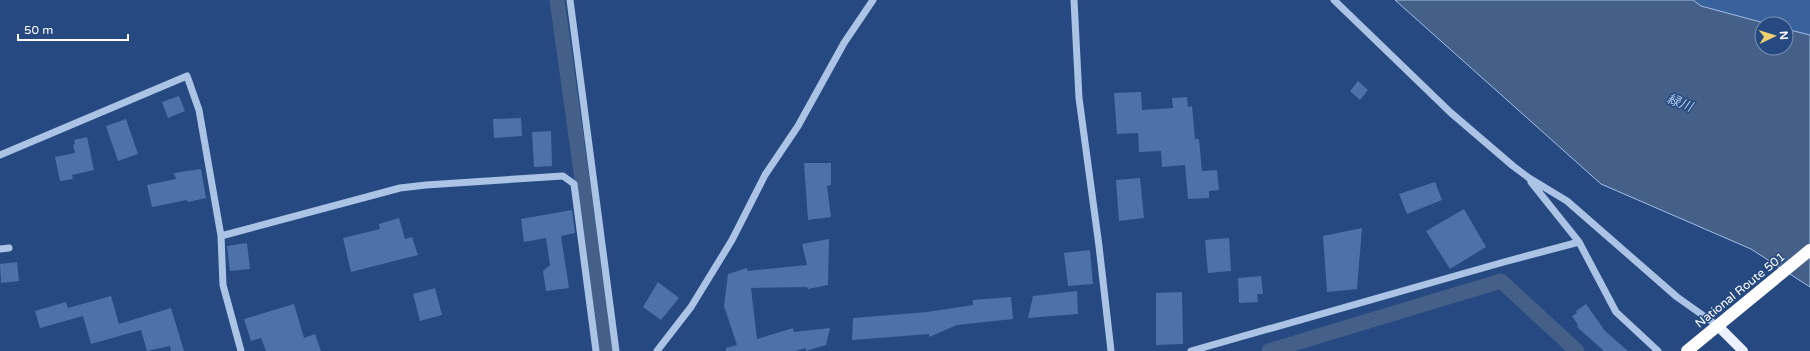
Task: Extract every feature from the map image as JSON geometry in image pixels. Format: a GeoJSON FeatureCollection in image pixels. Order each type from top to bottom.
{"type":"FeatureCollection","features":[{"type":"Feature","properties":{"kind":"highway","name":"National Route 501"},"geometry":{"type":"LineString","coordinates":[[1687,351],[1723,323],[1810,250]]}},
{"type":"Feature","properties":{"kind":"main road"},"geometry":{"type":"LineString","coordinates":[[1723,323],[1743,351]]}},
{"type":"Feature","properties":{"kind":"street"},"geometry":{"type":"LineString","coordinates":[[570,0],[616,351]]}},
{"type":"Feature","properties":{"kind":"street"},"geometry":{"type":"LineString","coordinates":[[657,351],[691,306],[732,240],[765,175],[798,126],[844,43],[873,0]]}},
{"type":"Feature","properties":{"kind":"street"},"geometry":{"type":"LineString","coordinates":[[1074,0],[1079,98],[1099,246],[1111,351]]}},
{"type":"Feature","properties":{"kind":"street"},"geometry":{"type":"LineString","coordinates":[[1334,0],[1450,112],[1529,178],[1567,201],[1677,297],[1723,323]]}},
{"type":"Feature","properties":{"kind":"street"},"geometry":{"type":"LineString","coordinates":[[0,155],[187,76],[198,110],[220,236],[223,285],[241,351]]}},
{"type":"Feature","properties":{"kind":"street"},"geometry":{"type":"LineString","coordinates":[[220,236],[400,188],[426,184],[563,176],[574,184],[596,351]]}},
{"type":"Feature","properties":{"kind":"street"},"geometry":{"type":"LineString","coordinates":[[1529,178],[1579,242],[1616,312],[1658,351]]}},
{"type":"Feature","properties":{"kind":"street"},"geometry":{"type":"LineString","coordinates":[[1191,351],[1579,242]]}},
{"type":"Feature","properties":{"kind":"street"},"geometry":{"type":"LineString","coordinates":[[0,249],[9,248]]}},
{"type":"Feature","properties":{"kind":"shaded area"},"geometry":{"type":"Polygon","coordinates":[[[1693,0],[1810,0],[1810,35],[1794,31],[1794,16],[1754,16],[1754,20],[1701,6],[1693,0]]]}},
{"type":"Feature","properties":{"kind":"water","name":"緑川"},"geometry":{"type":"Polygon","coordinates":[[[1395,0],[1693,0],[1701,6],[1754,20],[1754,56],[1794,56],[1794,31],[1810,35],[1810,287],[1751,249],[1601,184],[1395,0]]]}},
{"type":"Feature","properties":{"kind":"building"},"geometry":{"type":"Polygon","coordinates":[[[1358,81],[1368,90],[1360,100],[1350,91],[1358,81]]]}},
{"type":"Feature","properties":{"kind":"building"},"geometry":{"type":"Polygon","coordinates":[[[1141,92],[1142,110],[1173,108],[1172,98],[1187,97],[1188,107],[1192,106],[1195,139],[1199,139],[1202,171],[1217,170],[1219,190],[1209,191],[1209,198],[1188,199],[1185,165],[1162,167],[1161,151],[1139,152],[1138,133],[1117,134],[1114,93],[1141,92]]]}},
{"type":"Feature","properties":{"kind":"building"},"geometry":{"type":"Polygon","coordinates":[[[179,96],[185,111],[168,118],[162,102],[179,96]]]}},
{"type":"Feature","properties":{"kind":"building"},"geometry":{"type":"Polygon","coordinates":[[[521,118],[522,136],[494,138],[493,119],[521,118]]]}},
{"type":"Feature","properties":{"kind":"building"},"geometry":{"type":"Polygon","coordinates":[[[126,119],[138,154],[118,161],[106,126],[126,119]]]}},
{"type":"Feature","properties":{"kind":"building"},"geometry":{"type":"Polygon","coordinates":[[[551,131],[552,166],[534,167],[532,132],[551,131]]]}},
{"type":"Feature","properties":{"kind":"building"},"geometry":{"type":"Polygon","coordinates":[[[87,137],[94,170],[72,175],[73,179],[60,181],[55,157],[75,153],[73,145],[75,144],[74,140],[87,137]]]}},
{"type":"Feature","properties":{"kind":"building"},"geometry":{"type":"Polygon","coordinates":[[[804,163],[831,163],[831,185],[827,186],[831,217],[808,220],[804,163]]]}},
{"type":"Feature","properties":{"kind":"building"},"geometry":{"type":"Polygon","coordinates":[[[201,169],[206,198],[152,207],[147,185],[176,179],[174,173],[201,169]]]}},
{"type":"Feature","properties":{"kind":"building"},"geometry":{"type":"Polygon","coordinates":[[[1140,178],[1144,218],[1119,221],[1116,180],[1140,178]]]}},
{"type":"Feature","properties":{"kind":"building"},"geometry":{"type":"Polygon","coordinates":[[[1435,182],[1442,200],[1407,214],[1399,194],[1435,182]]]}},
{"type":"Feature","properties":{"kind":"building"},"geometry":{"type":"Polygon","coordinates":[[[1464,209],[1486,247],[1450,269],[1426,231],[1464,209]]]}},
{"type":"Feature","properties":{"kind":"building"},"geometry":{"type":"Polygon","coordinates":[[[572,210],[575,233],[561,236],[569,288],[546,291],[543,271],[550,265],[546,238],[524,242],[521,219],[572,210]]]}},
{"type":"Feature","properties":{"kind":"building"},"geometry":{"type":"Polygon","coordinates":[[[399,218],[405,239],[412,237],[418,255],[351,272],[343,238],[380,229],[379,224],[399,218]]]}},
{"type":"Feature","properties":{"kind":"building"},"geometry":{"type":"Polygon","coordinates":[[[1362,228],[1357,289],[1327,292],[1323,236],[1362,228]]]}},
{"type":"Feature","properties":{"kind":"building"},"geometry":{"type":"Polygon","coordinates":[[[1229,238],[1231,271],[1208,273],[1205,240],[1229,238]]]}},
{"type":"Feature","properties":{"kind":"building"},"geometry":{"type":"Polygon","coordinates":[[[829,239],[828,285],[808,289],[807,287],[751,288],[757,339],[793,328],[794,332],[830,328],[826,345],[806,351],[806,348],[795,351],[726,351],[726,348],[737,345],[724,306],[728,274],[747,268],[748,271],[807,265],[802,244],[829,239]]]}},
{"type":"Feature","properties":{"kind":"building"},"geometry":{"type":"Polygon","coordinates":[[[247,243],[250,269],[230,271],[227,246],[247,243]]]}},
{"type":"Feature","properties":{"kind":"building"},"geometry":{"type":"Polygon","coordinates":[[[1090,250],[1093,284],[1068,286],[1064,253],[1090,250]]]}},
{"type":"Feature","properties":{"kind":"building"},"geometry":{"type":"Polygon","coordinates":[[[17,262],[19,281],[1,283],[0,264],[17,262]]]}},
{"type":"Feature","properties":{"kind":"building"},"geometry":{"type":"Polygon","coordinates":[[[1261,276],[1263,294],[1257,294],[1258,302],[1239,303],[1238,278],[1261,276]]]}},
{"type":"Feature","properties":{"kind":"building"},"geometry":{"type":"Polygon","coordinates":[[[658,282],[679,298],[661,320],[643,307],[658,282]]]}},
{"type":"Feature","properties":{"kind":"building"},"geometry":{"type":"Polygon","coordinates":[[[435,288],[442,315],[420,321],[413,294],[435,288]]]}},
{"type":"Feature","properties":{"kind":"building"},"geometry":{"type":"Polygon","coordinates":[[[1077,291],[1078,314],[1028,318],[1033,296],[1077,291]]]}},
{"type":"Feature","properties":{"kind":"building"},"geometry":{"type":"Polygon","coordinates":[[[1182,292],[1183,344],[1156,345],[1156,293],[1182,292]]]}},
{"type":"Feature","properties":{"kind":"building"},"geometry":{"type":"Polygon","coordinates":[[[111,296],[119,324],[171,308],[184,351],[171,351],[170,346],[147,351],[141,330],[91,344],[83,316],[40,328],[35,311],[66,302],[68,308],[111,296]]]}},
{"type":"Feature","properties":{"kind":"building"},"geometry":{"type":"Polygon","coordinates":[[[1011,297],[1013,319],[957,325],[929,337],[929,334],[852,340],[853,318],[927,312],[973,305],[973,300],[1011,297]]]}},
{"type":"Feature","properties":{"kind":"building"},"geometry":{"type":"Polygon","coordinates":[[[294,304],[304,338],[315,334],[321,351],[266,351],[261,338],[251,341],[244,319],[294,304]]]}},
{"type":"Feature","properties":{"kind":"building"},"geometry":{"type":"Polygon","coordinates":[[[1586,304],[1605,331],[1628,351],[1604,351],[1577,327],[1578,325],[1572,316],[1586,304]]]}},
{"type":"Feature","properties":{"kind":"waterway"},"geometry":{"type":"LineString","coordinates":[[557,0],[606,351]]}},
{"type":"Feature","properties":{"kind":"waterway"},"geometry":{"type":"LineString","coordinates":[[1269,351],[1501,281],[1577,351]]}}]}
